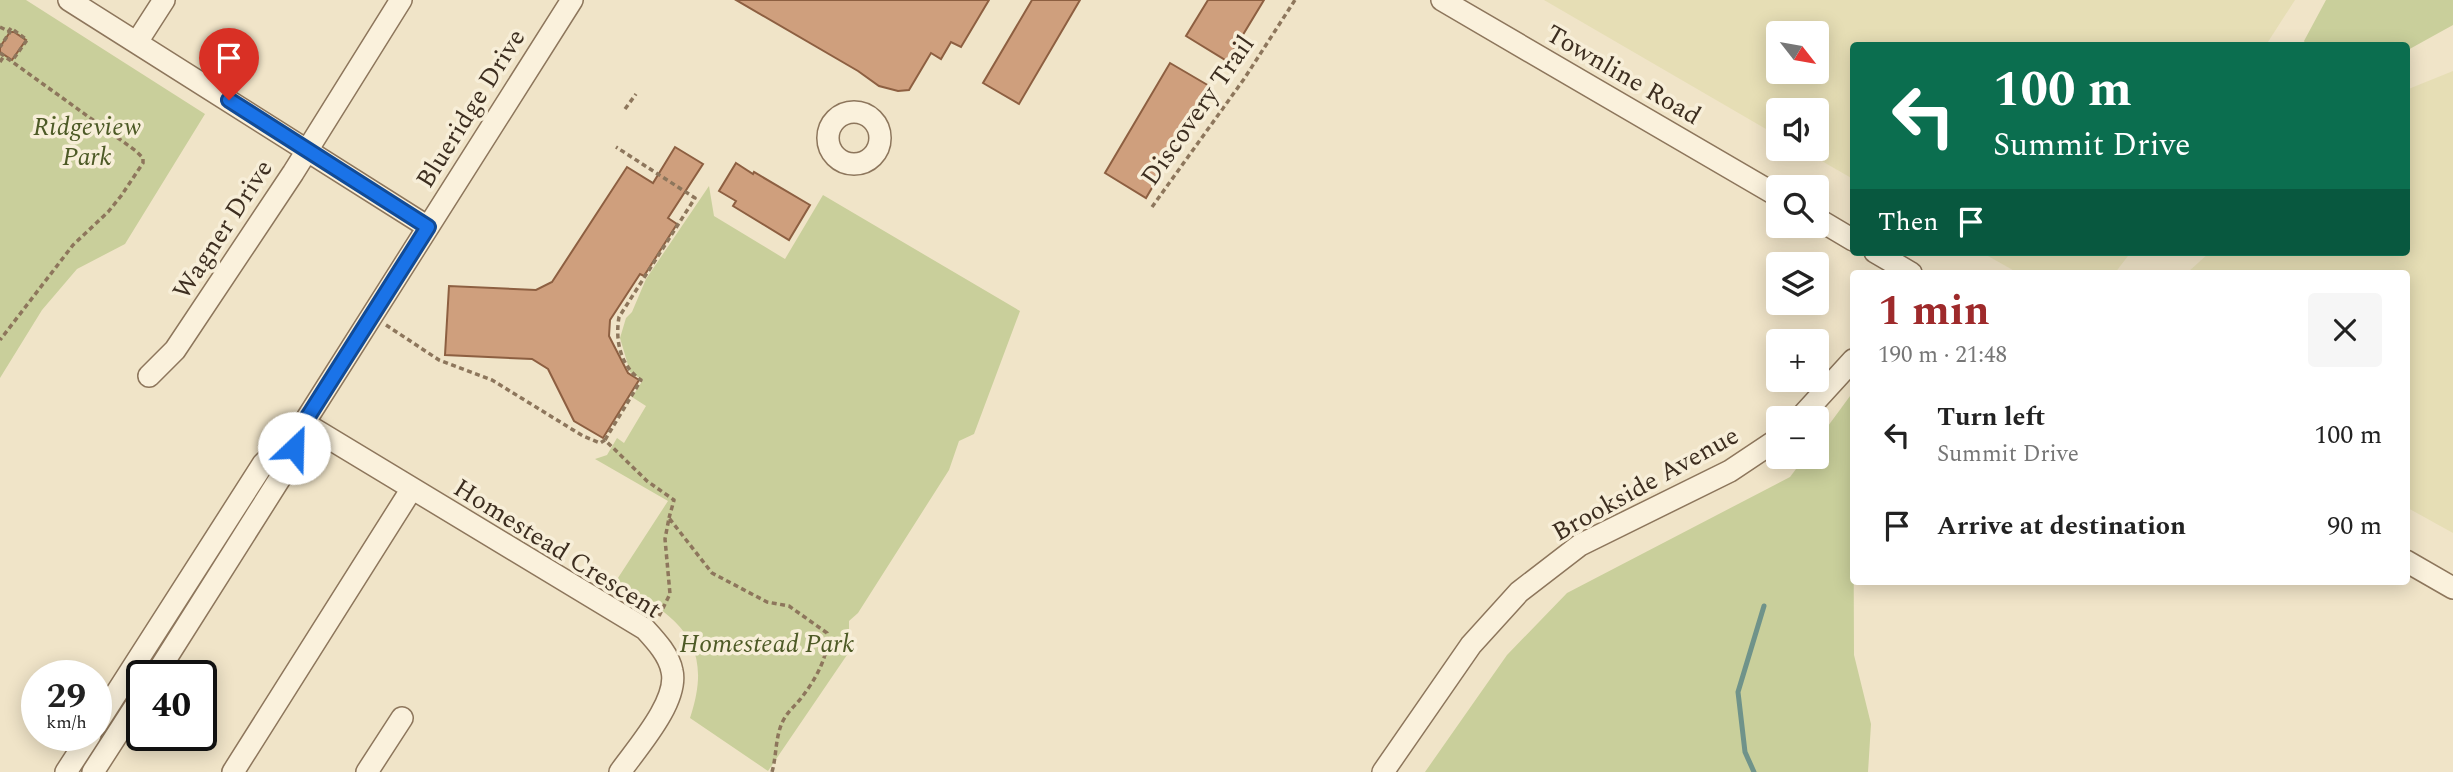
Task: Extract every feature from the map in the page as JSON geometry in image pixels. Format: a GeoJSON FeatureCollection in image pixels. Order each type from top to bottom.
{"type":"FeatureCollection","features":[{"type":"Feature","properties":{"kind":"street"},"geometry":{"type":"LineString","coordinates":[[69,0],[428,227]]}},
{"type":"Feature","properties":{"kind":"street"},"geometry":{"type":"LineString","coordinates":[[137,42],[164,0]]}},
{"type":"Feature","properties":{"kind":"street","name":"Wagner Drive"},"geometry":{"type":"LineString","coordinates":[[149,376],[176,350],[401,0]]}},
{"type":"Feature","properties":{"kind":"street","name":"Blueridge Drive"},"geometry":{"type":"LineString","coordinates":[[165,660],[284,472],[304,423],[572,0]]}},
{"type":"Feature","properties":{"kind":"street","name":"Townline Road"},"geometry":{"type":"LineString","coordinates":[[1442,0],[1766,189]]}},
{"type":"Feature","properties":{"kind":"street"},"geometry":{"type":"LineString","coordinates":[[1829,226],[1850,238]]}},
{"type":"Feature","properties":{"kind":"street"},"geometry":{"type":"LineString","coordinates":[[1882,256],[1905,270]]}},
{"type":"Feature","properties":{"kind":"street"},"geometry":{"type":"LineString","coordinates":[[1811,406],[1850,363]]}},
{"type":"Feature","properties":{"kind":"street","name":"Blueridge Drive"},"geometry":{"type":"LineString","coordinates":[[112,700],[263,464],[304,423]]}},
{"type":"Feature","properties":{"kind":"street","name":"Homestead Crescent"},"geometry":{"type":"LineString","coordinates":[[304,423],[649,633],[662,649],[673,672],[669,698],[620,772]]}},
{"type":"Feature","properties":{"kind":"street","name":"Brookside Avenue"},"geometry":{"type":"LineString","coordinates":[[1383,772],[1471,645],[1519,592],[1580,545],[1730,471],[1766,447]]}},
{"type":"Feature","properties":{"kind":"street"},"geometry":{"type":"LineString","coordinates":[[233,772],[411,490]]}},
{"type":"Feature","properties":{"kind":"street"},"geometry":{"type":"LineString","coordinates":[[2410,563],[2453,588]]}},
{"type":"Feature","properties":{"kind":"street"},"geometry":{"type":"LineString","coordinates":[[367,772],[402,718]]}},
{"type":"Feature","properties":{"kind":"street"},"geometry":{"type":"LineString","coordinates":[[93,772],[126,721]]}},
{"type":"Feature","properties":{"kind":"street"},"geometry":{"type":"LineString","coordinates":[[66,772],[80,751]]}},
{"type":"Feature","properties":{"kind":"path","name":"Discovery Trail"},"geometry":{"type":"LineString","coordinates":[[1152,206],[1244,79],[1295,0]]}},
{"type":"Feature","properties":{"kind":"path"},"geometry":{"type":"LineString","coordinates":[[0,27],[8,32]]}},
{"type":"Feature","properties":{"kind":"path"},"geometry":{"type":"LineString","coordinates":[[0,47],[11,29],[27,40],[12,61]]}},
{"type":"Feature","properties":{"kind":"path"},"geometry":{"type":"LineString","coordinates":[[0,62],[2,55],[12,61],[136,151],[143,163],[115,204],[73,245],[0,340]]}},
{"type":"Feature","properties":{"kind":"path"},"geometry":{"type":"LineString","coordinates":[[625,109],[636,94]]}},
{"type":"Feature","properties":{"kind":"path"},"geometry":{"type":"LineString","coordinates":[[372,315],[439,360],[492,380],[583,436],[600,443],[605,440],[641,380],[629,373],[616,338],[619,317],[695,198],[616,148]]}},
{"type":"Feature","properties":{"kind":"path"},"geometry":{"type":"LineString","coordinates":[[605,440],[647,481],[674,500],[665,539],[670,594],[649,633]]}},
{"type":"Feature","properties":{"kind":"path"},"geometry":{"type":"LineString","coordinates":[[669,518],[712,573],[766,603],[789,606],[827,633],[829,647],[811,683],[789,709],[779,729],[772,772]]}},
{"type":"Feature","properties":{"kind":"shaded area"},"geometry":{"type":"Polygon","coordinates":[[[1544,0],[2295,0],[2268,42],[1850,42],[1850,177],[1822,161],[1829,161],[1829,98],[1766,98],[1766,129],[1544,0]]]}},
{"type":"Feature","properties":{"kind":"shaded area"},"geometry":{"type":"Polygon","coordinates":[[[2453,71],[2453,533],[2410,509],[2410,270],[2190,270],[2206,256],[2410,256],[2410,88],[2453,71]]]}},
{"type":"Feature","properties":{"kind":"shaded area"},"geometry":{"type":"Polygon","coordinates":[[[1988,256],[2128,256],[2117,270],[2013,270],[1988,256]]]}},
{"type":"Feature","properties":{"kind":"green space","name":"Ridgeview Park"},"geometry":{"type":"Polygon","coordinates":[[[0,0],[26,0],[205,114],[125,244],[77,269],[42,310],[0,378],[0,0]]]}},
{"type":"Feature","properties":{"kind":"green space"},"geometry":{"type":"Polygon","coordinates":[[[2326,0],[2453,0],[2453,25],[2410,49],[2410,42],[2304,41],[2326,0]]]}},
{"type":"Feature","properties":{"kind":"green space","name":"Homestead Park"},"geometry":{"type":"Polygon","coordinates":[[[709,186],[714,216],[785,259],[823,195],[1020,311],[974,434],[959,441],[949,470],[858,613],[849,621],[849,652],[768,771],[690,718],[697,691],[698,669],[694,650],[673,619],[616,581],[668,501],[595,459],[607,455],[617,438],[624,443],[646,406],[632,397],[643,380],[630,372],[620,338],[626,318],[632,312],[646,279],[709,186]]]}},
{"type":"Feature","properties":{"kind":"green space"},"geometry":{"type":"Polygon","coordinates":[[[1850,396],[1850,585],[1854,585],[1854,655],[1871,724],[1868,772],[1425,772],[1507,655],[1567,593],[1790,477],[1796,469],[1829,469],[1829,425],[1850,396]]]}},
{"type":"Feature","properties":{"kind":"building"},"geometry":{"type":"Polygon","coordinates":[[[736,0],[989,0],[961,47],[951,42],[941,59],[931,53],[909,90],[898,91],[879,86],[736,0]]]}},
{"type":"Feature","properties":{"kind":"building"},"geometry":{"type":"Polygon","coordinates":[[[1032,0],[1080,0],[1019,104],[983,83],[1032,0]]]}},
{"type":"Feature","properties":{"kind":"building"},"geometry":{"type":"Polygon","coordinates":[[[1208,0],[1264,0],[1227,61],[1186,36],[1208,0]]]}},
{"type":"Feature","properties":{"kind":"building"},"geometry":{"type":"Polygon","coordinates":[[[10,32],[26,40],[12,60],[0,52],[0,47],[10,32]]]}},
{"type":"Feature","properties":{"kind":"building"},"geometry":{"type":"Polygon","coordinates":[[[1170,63],[1211,87],[1146,198],[1105,173],[1170,63]]]}},
{"type":"Feature","properties":{"kind":"building"},"geometry":{"type":"Polygon","coordinates":[[[675,147],[703,164],[668,218],[677,224],[644,276],[640,274],[610,320],[609,336],[628,373],[639,380],[603,438],[574,421],[548,369],[532,359],[445,355],[449,286],[536,290],[552,282],[627,167],[653,183],[675,147]]]}},
{"type":"Feature","properties":{"kind":"building"},"geometry":{"type":"Polygon","coordinates":[[[736,163],[810,205],[789,240],[733,206],[736,201],[719,191],[736,163]]]}},
{"type":"Feature","properties":{"kind":"waterway"},"geometry":{"type":"LineString","coordinates":[[1754,772],[1745,752],[1738,692],[1764,606]]}},
{"type":"Feature","properties":{"kind":"route"},"geometry":{"type":"LineString","coordinates":[[229,100],[428,227],[304,423],[294,448]]}}]}
